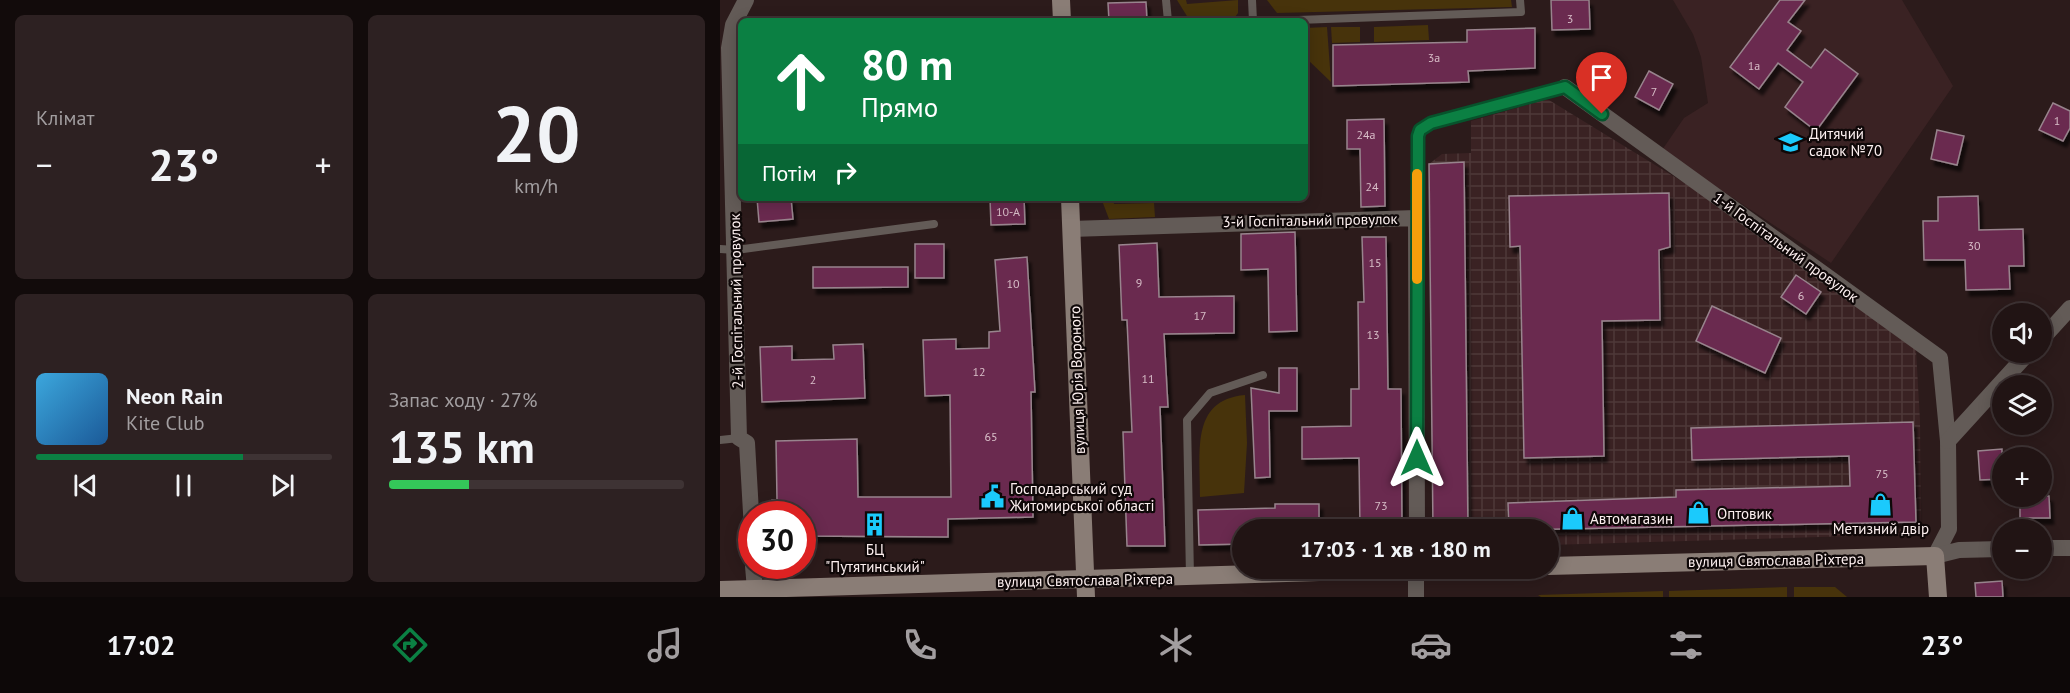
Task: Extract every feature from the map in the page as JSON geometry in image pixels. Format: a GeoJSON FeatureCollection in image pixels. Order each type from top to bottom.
{"type":"FeatureCollection","features":[{"type":"Feature","properties":{"kind":"main road"},"geometry":{"type":"LineString","coordinates":[[1061,0],[1062,18]]}},
{"type":"Feature","properties":{"kind":"main road","name":"вулиця Юрія Вороного"},"geometry":{"type":"LineString","coordinates":[[1070,201],[1086,589]]}},
{"type":"Feature","properties":{"kind":"main road"},"geometry":{"type":"LineString","coordinates":[[1935,556],[1938,597]]}},
{"type":"Feature","properties":{"kind":"main road","name":"вулиця Святослава Ріхтера"},"geometry":{"type":"LineString","coordinates":[[1559,566],[1935,556]]}},
{"type":"Feature","properties":{"kind":"main road","name":"вулиця Святослава Ріхтера"},"geometry":{"type":"LineString","coordinates":[[720,590],[755,593],[1086,589],[1190,578],[1232,576]]}},
{"type":"Feature","properties":{"kind":"street","name":"2-й Госпітальний провулок"},"geometry":{"type":"LineString","coordinates":[[746,0],[729,36],[728,250],[739,438],[747,443],[750,501]]}},
{"type":"Feature","properties":{"kind":"street","name":"1-й Госпітальний провулок"},"geometry":{"type":"LineString","coordinates":[[1565,87],[1940,358],[1948,441],[1949,529],[1935,556]]}},
{"type":"Feature","properties":{"kind":"street","name":"3-й Госпітальний провулок"},"geometry":{"type":"LineString","coordinates":[[1071,229],[1416,218],[1417,519]]}},
{"type":"Feature","properties":{"kind":"street"},"geometry":{"type":"LineString","coordinates":[[2052,328],[2070,308]]}},
{"type":"Feature","properties":{"kind":"street"},"geometry":{"type":"LineString","coordinates":[[1948,441],[2019,363]]}},
{"type":"Feature","properties":{"kind":"street"},"geometry":{"type":"LineString","coordinates":[[2052,548],[2070,548]]}},
{"type":"Feature","properties":{"kind":"street","name":"вулиця Святослава Ріхтера"},"geometry":{"type":"LineString","coordinates":[[1935,556],[1959,550],[1992,549]]}},
{"type":"Feature","properties":{"kind":"street"},"geometry":{"type":"LineString","coordinates":[[1416,579],[1416,597]]}},
{"type":"Feature","properties":{"kind":"lane"},"geometry":{"type":"LineString","coordinates":[[1166,0],[1168,18]]}},
{"type":"Feature","properties":{"kind":"lane"},"geometry":{"type":"LineString","coordinates":[[1252,0],[1253,18]]}},
{"type":"Feature","properties":{"kind":"lane"},"geometry":{"type":"LineString","coordinates":[[1308,20],[1521,12],[1520,0]]}},
{"type":"Feature","properties":{"kind":"lane"},"geometry":{"type":"LineString","coordinates":[[1416,218],[1418,136],[1424,127],[1565,87]]}},
{"type":"Feature","properties":{"kind":"lane"},"geometry":{"type":"LineString","coordinates":[[728,250],[934,224]]}},
{"type":"Feature","properties":{"kind":"lane"},"geometry":{"type":"LineString","coordinates":[[1190,578],[1187,420],[1210,393],[1263,375]]}},
{"type":"Feature","properties":{"kind":"lane"},"geometry":{"type":"LineString","coordinates":[[720,440],[739,438]]}},
{"type":"Feature","properties":{"kind":"shaded area"},"geometry":{"type":"Polygon","coordinates":[[[1177,0],[1186,0],[1187,4],[1238,0],[1238,13],[1234,18],[1188,18],[1177,0]]]}},
{"type":"Feature","properties":{"kind":"shaded area"},"geometry":{"type":"Polygon","coordinates":[[[1267,0],[1511,0],[1512,7],[1277,13],[1267,0]]]}},
{"type":"Feature","properties":{"kind":"shaded area","name":"Дитячий садок №70"},"geometry":{"type":"Polygon","coordinates":[[[1673,0],[1902,0],[1953,86],[1831,263],[1709,182],[1660,153],[1684,118],[1708,103],[1701,57],[1693,34],[1673,0]]]}},
{"type":"Feature","properties":{"kind":"shaded area"},"geometry":{"type":"Polygon","coordinates":[[[1428,25],[1429,40],[1374,42],[1374,27],[1428,25]]]}},
{"type":"Feature","properties":{"kind":"shaded area"},"geometry":{"type":"Polygon","coordinates":[[[1327,27],[1331,82],[1308,60],[1308,28],[1327,27]]]}},
{"type":"Feature","properties":{"kind":"shaded area"},"geometry":{"type":"Polygon","coordinates":[[[1331,27],[1360,27],[1360,42],[1332,43],[1331,27]]]}},
{"type":"Feature","properties":{"kind":"shaded area"},"geometry":{"type":"Polygon","coordinates":[[[1549,100],[1740,217],[1916,350],[1920,421],[1921,534],[1559,545],[1559,519],[1433,519],[1429,164],[1442,154],[1471,153],[1471,121],[1549,100]]]}},
{"type":"Feature","properties":{"kind":"shaded area"},"geometry":{"type":"Polygon","coordinates":[[[1102,201],[1114,201],[1114,204],[1154,203],[1155,217],[1109,219],[1102,201]]]}},
{"type":"Feature","properties":{"kind":"shaded area"},"geometry":{"type":"Polygon","coordinates":[[[1245,395],[1247,443],[1244,493],[1200,497],[1200,447],[1206,418],[1214,407],[1227,399],[1245,395]]]}},
{"type":"Feature","properties":{"kind":"shaded area"},"geometry":{"type":"Polygon","coordinates":[[[1787,587],[1787,597],[1669,597],[1669,591],[1787,587]]]}},
{"type":"Feature","properties":{"kind":"shaded area"},"geometry":{"type":"Polygon","coordinates":[[[1794,587],[1835,587],[1847,597],[1794,597],[1794,587]]]}},
{"type":"Feature","properties":{"kind":"shaded area"},"geometry":{"type":"Polygon","coordinates":[[[1663,591],[1663,597],[1541,597],[1538,595],[1663,591]]]}},
{"type":"Feature","properties":{"kind":"building"},"geometry":{"type":"Polygon","coordinates":[[[1551,0],[1589,0],[1590,29],[1552,30],[1551,0]]]}},
{"type":"Feature","properties":{"kind":"building","name":"Дитячий садок №70"},"geometry":{"type":"Polygon","coordinates":[[[1780,0],[1805,0],[1788,22],[1801,31],[1787,50],[1811,68],[1825,49],[1858,74],[1816,131],[1785,107],[1803,82],[1778,63],[1759,89],[1730,67],[1780,0]]]}},
{"type":"Feature","properties":{"kind":"building"},"geometry":{"type":"Polygon","coordinates":[[[1146,2],[1147,18],[1109,18],[1108,3],[1146,2]]]}},
{"type":"Feature","properties":{"kind":"building"},"geometry":{"type":"Polygon","coordinates":[[[1535,28],[1535,68],[1468,71],[1469,82],[1333,86],[1333,45],[1467,42],[1467,30],[1535,28]]]}},
{"type":"Feature","properties":{"kind":"building"},"geometry":{"type":"Polygon","coordinates":[[[1649,71],[1673,84],[1659,110],[1635,97],[1649,71]]]}},
{"type":"Feature","properties":{"kind":"building"},"geometry":{"type":"Polygon","coordinates":[[[2053,103],[2070,111],[2070,128],[2063,141],[2039,130],[2053,103]]]}},
{"type":"Feature","properties":{"kind":"building"},"geometry":{"type":"Polygon","coordinates":[[[1384,119],[1385,206],[1361,207],[1360,149],[1347,149],[1347,120],[1384,119]]]}},
{"type":"Feature","properties":{"kind":"building"},"geometry":{"type":"Polygon","coordinates":[[[1937,130],[1964,136],[1957,165],[1931,159],[1937,130]]]}},
{"type":"Feature","properties":{"kind":"building"},"geometry":{"type":"Polygon","coordinates":[[[1464,162],[1468,519],[1433,519],[1429,164],[1464,162]]]}},
{"type":"Feature","properties":{"kind":"building"},"geometry":{"type":"Polygon","coordinates":[[[1669,193],[1670,247],[1659,250],[1660,320],[1602,321],[1604,456],[1524,458],[1520,246],[1510,247],[1509,196],[1669,193]]]}},
{"type":"Feature","properties":{"kind":"building"},"geometry":{"type":"Polygon","coordinates":[[[1978,196],[1979,230],[2023,229],[2024,266],[2009,266],[2010,289],[1966,290],[1965,260],[1924,260],[1923,221],[1938,221],[1938,197],[1978,196]]]}},
{"type":"Feature","properties":{"kind":"building"},"geometry":{"type":"Polygon","coordinates":[[[757,201],[791,201],[793,219],[759,222],[757,201]]]}},
{"type":"Feature","properties":{"kind":"building"},"geometry":{"type":"Polygon","coordinates":[[[990,201],[1024,201],[1025,224],[991,225],[990,201]]]}},
{"type":"Feature","properties":{"kind":"building"},"geometry":{"type":"Polygon","coordinates":[[[1295,232],[1297,331],[1269,332],[1268,269],[1241,270],[1241,234],[1295,232]]]}},
{"type":"Feature","properties":{"kind":"building"},"geometry":{"type":"Polygon","coordinates":[[[1362,237],[1386,237],[1388,389],[1401,389],[1402,519],[1360,519],[1359,458],[1302,459],[1302,427],[1351,426],[1351,389],[1359,389],[1358,302],[1364,302],[1362,237]]]}},
{"type":"Feature","properties":{"kind":"building"},"geometry":{"type":"Polygon","coordinates":[[[1157,243],[1159,297],[1234,296],[1234,333],[1164,334],[1168,407],[1160,407],[1165,546],[1127,546],[1123,432],[1132,432],[1127,320],[1122,320],[1119,245],[1157,243]]]}},
{"type":"Feature","properties":{"kind":"building"},"geometry":{"type":"Polygon","coordinates":[[[915,244],[944,244],[944,278],[915,278],[915,244]]]}},
{"type":"Feature","properties":{"kind":"building"},"geometry":{"type":"Polygon","coordinates":[[[1027,257],[1035,392],[1031,392],[1033,517],[948,519],[948,537],[816,536],[816,501],[772,501],[777,500],[776,441],[857,439],[858,497],[951,497],[950,395],[925,396],[923,340],[956,339],[956,349],[989,348],[989,332],[1000,331],[995,260],[1027,257]]]}},
{"type":"Feature","properties":{"kind":"building"},"geometry":{"type":"Polygon","coordinates":[[[813,267],[908,267],[908,287],[813,288],[813,267]]]}},
{"type":"Feature","properties":{"kind":"building"},"geometry":{"type":"Polygon","coordinates":[[[1796,275],[1821,292],[1806,314],[1781,297],[1796,275]]]}},
{"type":"Feature","properties":{"kind":"building"},"geometry":{"type":"Polygon","coordinates":[[[1712,306],[1781,338],[1765,373],[1696,341],[1712,306]]]}},
{"type":"Feature","properties":{"kind":"building"},"geometry":{"type":"Polygon","coordinates":[[[863,344],[865,398],[762,402],[760,347],[792,346],[792,360],[834,359],[833,345],[863,344]]]}},
{"type":"Feature","properties":{"kind":"building"},"geometry":{"type":"Polygon","coordinates":[[[1279,368],[1297,368],[1297,411],[1269,411],[1270,477],[1255,478],[1251,388],[1279,393],[1279,368]]]}},
{"type":"Feature","properties":{"kind":"building"},"geometry":{"type":"Polygon","coordinates":[[[1913,422],[1916,522],[1559,529],[1559,519],[1509,519],[1508,503],[1676,497],[1676,490],[1850,486],[1849,456],[1692,460],[1691,428],[1913,422]]]}},
{"type":"Feature","properties":{"kind":"building"},"geometry":{"type":"Polygon","coordinates":[[[1992,450],[1992,479],[1980,480],[1978,451],[1992,450]]]}},
{"type":"Feature","properties":{"kind":"building"},"geometry":{"type":"Polygon","coordinates":[[[1275,504],[1319,504],[1319,519],[1232,519],[1232,544],[1199,545],[1198,510],[1275,508],[1275,504]]]}},
{"type":"Feature","properties":{"kind":"building"},"geometry":{"type":"Polygon","coordinates":[[[2020,507],[2050,507],[2050,518],[2020,518],[2020,507]]]}},
{"type":"Feature","properties":{"kind":"building"},"geometry":{"type":"Polygon","coordinates":[[[2002,581],[2003,597],[1976,597],[1975,583],[2002,581]]]}},
{"type":"Feature","properties":{"kind":"slow traffic"},"geometry":{"type":"LineString","coordinates":[[1417,174],[1417,279]]}},
{"type":"Feature","properties":{"kind":"place","name":"Дитячий садок №70"},"geometry":{"type":"Point","coordinates":[1791,142]}},
{"type":"Feature","properties":{"kind":"place","name":"Господарський суд Житомирської області"},"geometry":{"type":"Point","coordinates":[992,497]}},
{"type":"Feature","properties":{"kind":"place","name":"Метизний двір"},"geometry":{"type":"Point","coordinates":[1881,504]}},
{"type":"Feature","properties":{"kind":"place","name":"Оптовик"},"geometry":{"type":"Point","coordinates":[1699,513]}},
{"type":"Feature","properties":{"kind":"place","name":"Автомагазин"},"geometry":{"type":"Point","coordinates":[1572,518]}},
{"type":"Feature","properties":{"kind":"place","name":"БЦ \"Путятинський\""},"geometry":{"type":"Point","coordinates":[875,525]}},
{"type":"Feature","properties":{"kind":"route"},"geometry":{"type":"LineString","coordinates":[[1417,458],[1416,218],[1420,130],[1431,123],[1565,87],[1602,114]]}}]}
